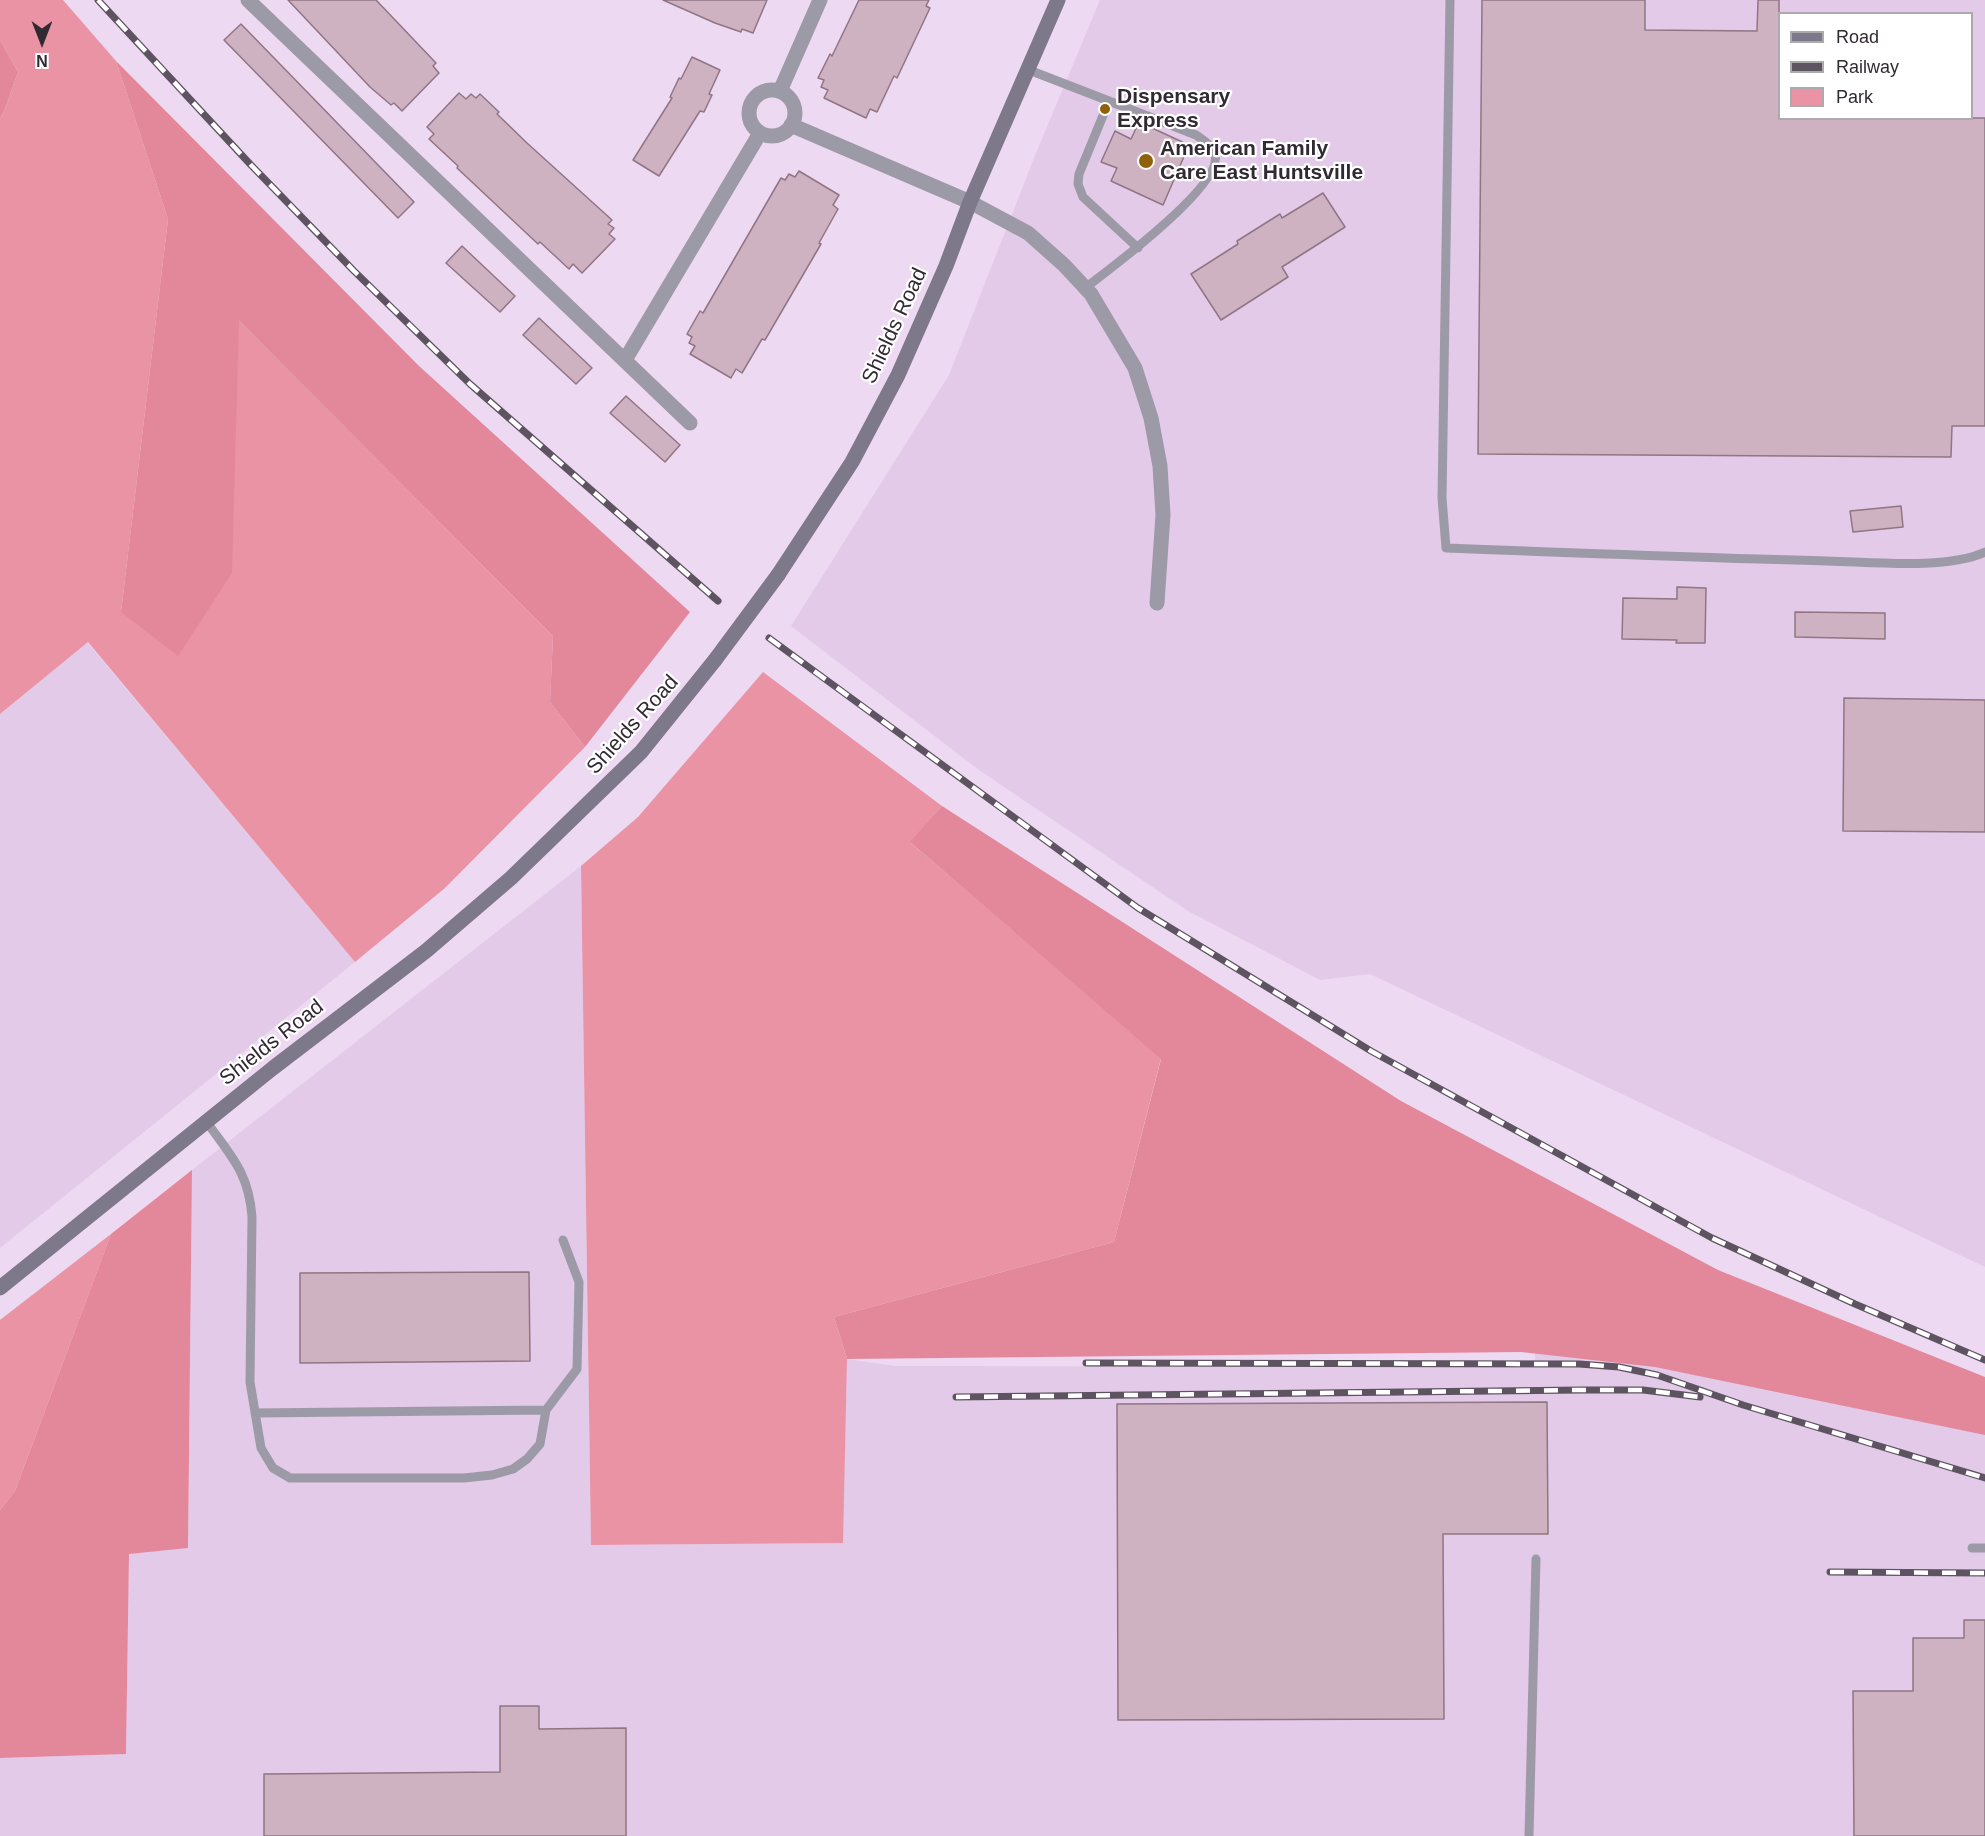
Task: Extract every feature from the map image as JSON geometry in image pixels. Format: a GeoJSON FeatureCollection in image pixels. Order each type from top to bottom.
{"type":"FeatureCollection","features":[{"type":"Feature","properties":{"kind":"street"},"geometry":{"type":"LineString","coordinates":[[248,0],[690,423]]}},
{"type":"Feature","properties":{"kind":"street"},"geometry":{"type":"LineString","coordinates":[[780,91],[820,0]]}},
{"type":"Feature","properties":{"kind":"street","name":"Shields Road"},"geometry":{"type":"LineString","coordinates":[[0,1288],[206,1121],[426,951],[511,879],[641,752],[715,660],[778,575],[852,462],[898,375],[1058,0]]}},
{"type":"Feature","properties":{"kind":"street"},"geometry":{"type":"LineString","coordinates":[[765,90],[780,91],[792,100],[796,115],[791,125],[783,133],[775,136],[760,133],[750,121],[750,106],[758,94],[765,90]]}},
{"type":"Feature","properties":{"kind":"street"},"geometry":{"type":"LineString","coordinates":[[791,125],[970,202],[1028,233],[1064,265],[1085,288],[1135,368],[1151,418],[1160,466],[1163,514],[1157,603]]}},
{"type":"Feature","properties":{"kind":"street"},"geometry":{"type":"LineString","coordinates":[[625,360],[760,133]]}},
{"type":"Feature","properties":{"kind":"lane"},"geometry":{"type":"LineString","coordinates":[[1450,0],[1442,498],[1446,548],[1924,563],[1972,558],[1985,552]]}},
{"type":"Feature","properties":{"kind":"lane"},"geometry":{"type":"LineString","coordinates":[[1029,70],[1196,135],[1208,143],[1215,155],[1213,170],[1204,185],[1138,248],[1085,288]]}},
{"type":"Feature","properties":{"kind":"lane"},"geometry":{"type":"LineString","coordinates":[[1109,101],[1079,174],[1078,184],[1083,197],[1138,248]]}},
{"type":"Feature","properties":{"kind":"lane"},"geometry":{"type":"LineString","coordinates":[[206,1121],[236,1163],[251,1197],[250,1382],[261,1448],[273,1468],[290,1478],[464,1478],[492,1475],[513,1469],[527,1459],[540,1444],[546,1410],[577,1369],[579,1282],[563,1240]]}},
{"type":"Feature","properties":{"kind":"lane"},"geometry":{"type":"LineString","coordinates":[[255,1413],[546,1410]]}},
{"type":"Feature","properties":{"kind":"lane"},"geometry":{"type":"LineString","coordinates":[[1972,1548],[1985,1548]]}},
{"type":"Feature","properties":{"kind":"lane"},"geometry":{"type":"LineString","coordinates":[[1529,1836],[1536,1559]]}},
{"type":"Feature","properties":{"kind":"shaded area"},"geometry":{"type":"Polygon","coordinates":[[[1100,0],[1985,0],[1985,1267],[1370,974],[1320,980],[1188,911],[979,770],[791,626],[949,375],[1036,153],[1100,0]]]}},
{"type":"Feature","properties":{"kind":"shaded area"},"geometry":{"type":"Polygon","coordinates":[[[0,40],[18,72],[0,119],[0,40]]]}},
{"type":"Feature","properties":{"kind":"shaded area"},"geometry":{"type":"Polygon","coordinates":[[[116,61],[419,366],[690,612],[585,747],[550,702],[553,636],[239,321],[232,573],[178,656],[121,612],[168,219],[116,61]]]}},
{"type":"Feature","properties":{"kind":"shaded area"},"geometry":{"type":"Polygon","coordinates":[[[87,642],[355,962],[0,1248],[0,714],[87,642]]]}},
{"type":"Feature","properties":{"kind":"shaded area"},"geometry":{"type":"Polygon","coordinates":[[[942,806],[1401,1101],[1718,1270],[1985,1377],[1985,1435],[1655,1367],[1521,1352],[847,1359],[834,1317],[1114,1242],[1161,1059],[910,842],[942,806]]]}},
{"type":"Feature","properties":{"kind":"shaded area"},"geometry":{"type":"Polygon","coordinates":[[[581,866],[591,1545],[842,1543],[847,1359],[895,1366],[1535,1367],[1535,1238],[1985,1426],[1985,1836],[0,1836],[0,1758],[126,1754],[129,1553],[188,1548],[192,1170],[581,866]]]}},
{"type":"Feature","properties":{"kind":"shaded area"},"geometry":{"type":"Polygon","coordinates":[[[192,1170],[188,1548],[129,1554],[126,1754],[0,1758],[0,1510],[15,1491],[111,1234],[192,1170]]]}},
{"type":"Feature","properties":{"kind":"green space"},"geometry":{"type":"Polygon","coordinates":[[[0,0],[63,0],[116,61],[168,219],[121,612],[231,573],[238,320],[553,636],[550,702],[585,747],[445,888],[355,962],[88,642],[0,714],[0,119],[18,72],[0,40],[0,0]]]}},
{"type":"Feature","properties":{"kind":"green space"},"geometry":{"type":"Polygon","coordinates":[[[763,672],[942,806],[911,843],[1161,1058],[1114,1242],[834,1317],[847,1359],[843,1543],[591,1545],[581,866],[638,817],[763,672]]]}},
{"type":"Feature","properties":{"kind":"green space"},"geometry":{"type":"Polygon","coordinates":[[[111,1234],[15,1491],[0,1510],[0,1320],[111,1234]]]}},
{"type":"Feature","properties":{"kind":"building"},"geometry":{"type":"Polygon","coordinates":[[[288,0],[376,0],[436,63],[433,66],[439,73],[402,111],[370,87],[288,0]]]}},
{"type":"Feature","properties":{"kind":"building"},"geometry":{"type":"Polygon","coordinates":[[[663,0],[767,0],[753,33],[742,29],[741,32],[715,23],[663,0]]]}},
{"type":"Feature","properties":{"kind":"building"},"geometry":{"type":"Polygon","coordinates":[[[859,0],[929,0],[926,6],[930,8],[897,78],[894,76],[877,112],[870,109],[866,118],[824,98],[828,90],[821,87],[824,80],[818,78],[830,54],[832,56],[859,0]]]}},
{"type":"Feature","properties":{"kind":"building"},"geometry":{"type":"Polygon","coordinates":[[[1482,0],[1645,0],[1645,30],[1757,31],[1758,0],[1779,0],[1778,120],[1973,120],[1973,118],[1985,118],[1985,426],[1952,426],[1951,457],[1478,454],[1482,0]]]}},
{"type":"Feature","properties":{"kind":"building"},"geometry":{"type":"Polygon","coordinates":[[[241,24],[414,202],[398,218],[224,40],[241,24]]]}},
{"type":"Feature","properties":{"kind":"building"},"geometry":{"type":"Polygon","coordinates":[[[692,57],[720,70],[704,112],[700,111],[659,176],[633,160],[672,98],[670,97],[679,78],[681,79],[692,57]]]}},
{"type":"Feature","properties":{"kind":"building"},"geometry":{"type":"Polygon","coordinates":[[[459,93],[466,99],[471,94],[476,98],[480,94],[527,143],[612,220],[608,224],[614,228],[609,234],[615,239],[582,273],[573,264],[569,269],[540,242],[538,244],[429,139],[434,134],[427,127],[459,93]]]}},
{"type":"Feature","properties":{"kind":"building"},"geometry":{"type":"Polygon","coordinates":[[[1139,122],[1189,145],[1163,205],[1111,181],[1117,168],[1101,162],[1115,131],[1131,139],[1139,122]]]}},
{"type":"Feature","properties":{"kind":"building"},"geometry":{"type":"Polygon","coordinates":[[[799,171],[839,195],[833,205],[838,209],[819,243],[821,244],[765,340],[762,339],[742,373],[736,369],[731,378],[690,354],[695,346],[689,343],[692,337],[687,334],[700,311],[703,313],[781,178],[785,180],[789,174],[795,177],[799,171]]]}},
{"type":"Feature","properties":{"kind":"building"},"geometry":{"type":"Polygon","coordinates":[[[1323,193],[1345,227],[1282,267],[1288,277],[1221,320],[1191,274],[1280,214],[1282,218],[1323,193]]]}},
{"type":"Feature","properties":{"kind":"building"},"geometry":{"type":"Polygon","coordinates":[[[462,246],[515,296],[500,312],[446,263],[462,246]]]}},
{"type":"Feature","properties":{"kind":"building"},"geometry":{"type":"Polygon","coordinates":[[[539,318],[592,368],[576,384],[523,335],[539,318]]]}},
{"type":"Feature","properties":{"kind":"building"},"geometry":{"type":"Polygon","coordinates":[[[626,396],[680,445],[665,462],[610,413],[626,396]]]}},
{"type":"Feature","properties":{"kind":"building"},"geometry":{"type":"Polygon","coordinates":[[[1901,506],[1903,527],[1853,532],[1850,511],[1901,506]]]}},
{"type":"Feature","properties":{"kind":"building"},"geometry":{"type":"Polygon","coordinates":[[[1677,587],[1706,588],[1705,643],[1622,639],[1623,598],[1677,599],[1677,587]]]}},
{"type":"Feature","properties":{"kind":"building"},"geometry":{"type":"Polygon","coordinates":[[[1795,612],[1885,613],[1885,639],[1795,637],[1795,612]]]}},
{"type":"Feature","properties":{"kind":"building"},"geometry":{"type":"Polygon","coordinates":[[[1844,698],[1985,700],[1985,832],[1843,831],[1844,698]]]}},
{"type":"Feature","properties":{"kind":"building"},"geometry":{"type":"Polygon","coordinates":[[[529,1272],[530,1361],[300,1363],[300,1273],[529,1272]]]}},
{"type":"Feature","properties":{"kind":"building"},"geometry":{"type":"Polygon","coordinates":[[[1547,1402],[1548,1534],[1443,1534],[1444,1719],[1118,1720],[1117,1404],[1547,1402]]]}},
{"type":"Feature","properties":{"kind":"building"},"geometry":{"type":"Polygon","coordinates":[[[1964,1620],[1985,1620],[1985,1836],[1854,1836],[1853,1691],[1913,1691],[1913,1638],[1964,1638],[1964,1620]]]}},
{"type":"Feature","properties":{"kind":"building"},"geometry":{"type":"Polygon","coordinates":[[[500,1706],[539,1706],[539,1729],[626,1728],[626,1836],[264,1836],[264,1774],[500,1772],[500,1706]]]}},
{"type":"Feature","properties":{"kind":"railway"},"geometry":{"type":"LineString","coordinates":[[98,0],[250,164],[354,271],[470,384],[718,601]]}},
{"type":"Feature","properties":{"kind":"railway"},"geometry":{"type":"LineString","coordinates":[[769,638],[1138,908],[1371,1051],[1712,1238],[1855,1304],[1985,1360]]}},
{"type":"Feature","properties":{"kind":"railway"},"geometry":{"type":"LineString","coordinates":[[1086,1363],[1579,1364],[1619,1367],[1657,1375],[1743,1405],[1985,1478]]}},
{"type":"Feature","properties":{"kind":"railway"},"geometry":{"type":"LineString","coordinates":[[956,1397],[1582,1390],[1643,1390],[1700,1397]]}},
{"type":"Feature","properties":{"kind":"railway"},"geometry":{"type":"LineString","coordinates":[[1830,1572],[1985,1573]]}},
{"type":"Feature","properties":{"kind":"place","name":"Dispensary Express"},"geometry":{"type":"Point","coordinates":[1105,109]}},
{"type":"Feature","properties":{"kind":"place","name":"American Family Care East Huntsville"},"geometry":{"type":"Point","coordinates":[1146,161]}}]}
